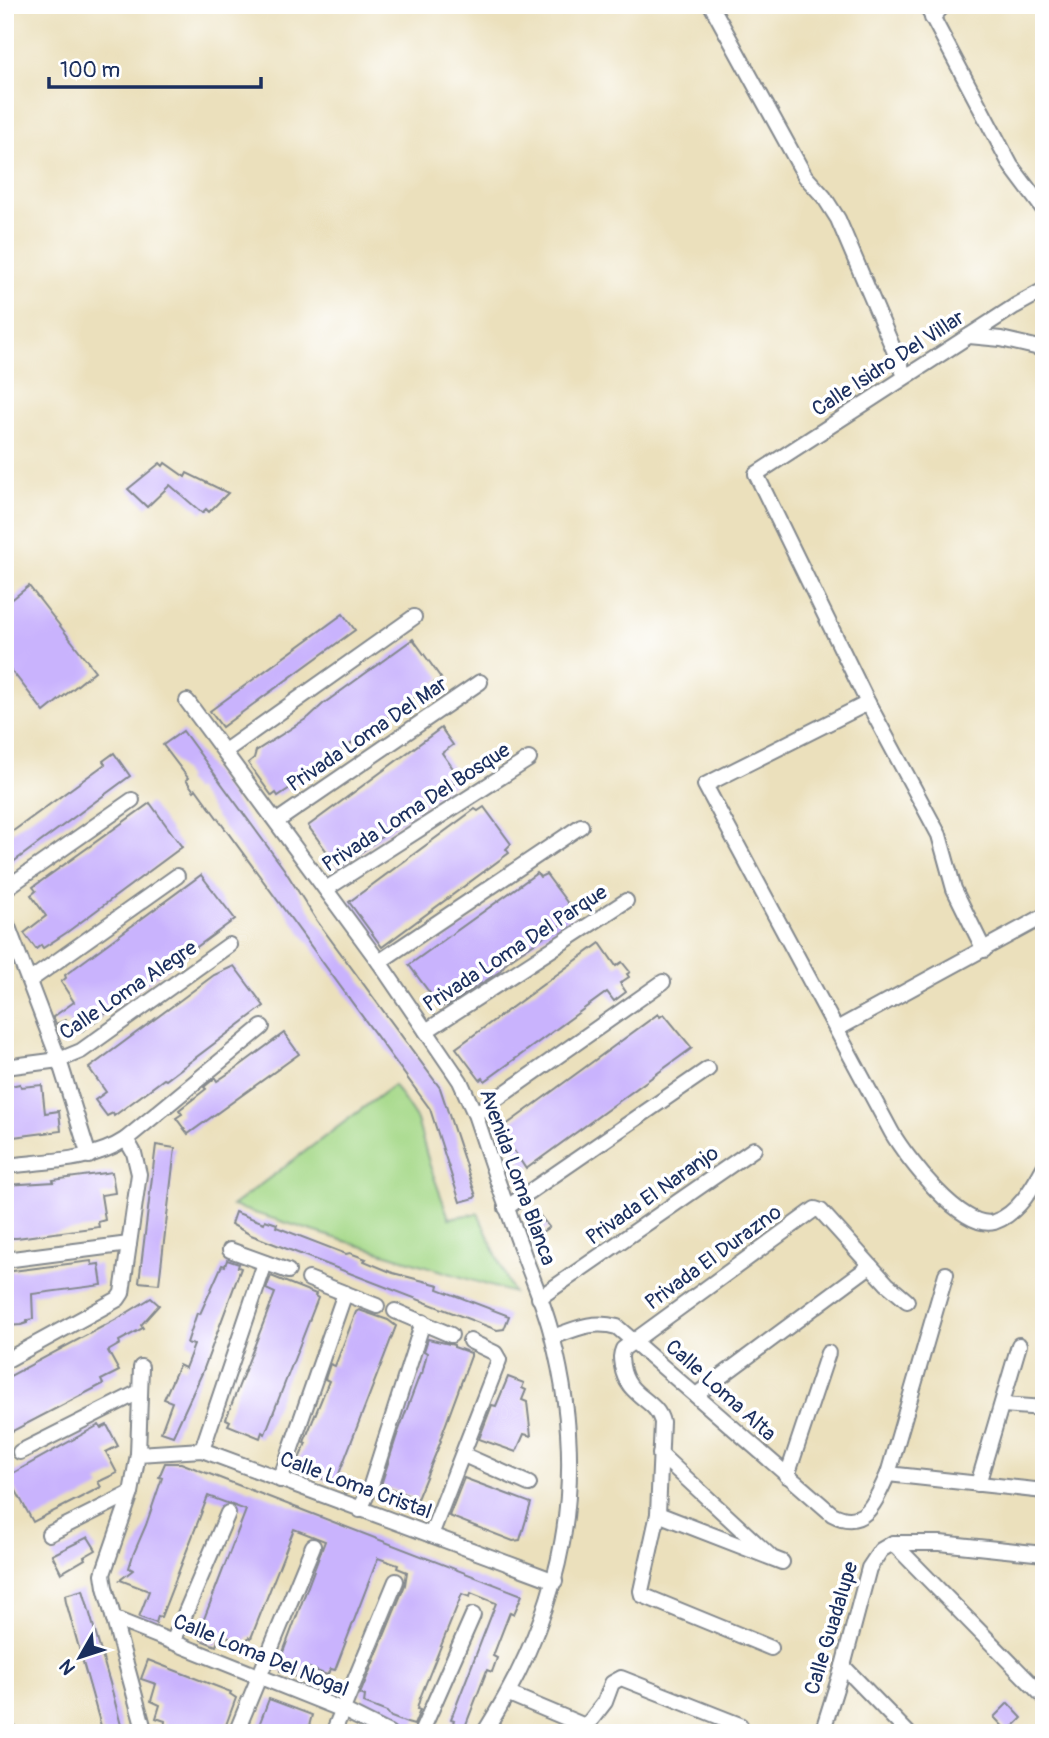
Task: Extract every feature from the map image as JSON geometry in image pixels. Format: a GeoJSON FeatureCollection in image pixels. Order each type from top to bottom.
{"type":"FeatureCollection","features":[{"type":"Feature","properties":{"kind":"street"},"geometry":{"type":"LineString","coordinates":[[711,5],[805,176],[824,197],[838,219],[905,376]]}},
{"type":"Feature","properties":{"kind":"street"},"geometry":{"type":"LineString","coordinates":[[944,5],[929,12],[1011,166],[1044,210]]}},
{"type":"Feature","properties":{"kind":"street","name":"Calle Isidro Del Villar"},"geometry":{"type":"LineString","coordinates":[[868,703],[757,474],[905,376],[1044,290]]}},
{"type":"Feature","properties":{"kind":"street"},"geometry":{"type":"LineString","coordinates":[[969,336],[1002,339],[1044,349]]}},
{"type":"Feature","properties":{"kind":"street"},"geometry":{"type":"LineString","coordinates":[[225,751],[414,617]]}},
{"type":"Feature","properties":{"kind":"street","name":"Privada Loma Del Mar"},"geometry":{"type":"LineString","coordinates":[[277,821],[480,682]]}},
{"type":"Feature","properties":{"kind":"street","name":"Avenida Loma Blanca"},"geometry":{"type":"LineString","coordinates":[[187,701],[379,962],[460,1081],[475,1114],[552,1337],[567,1410],[570,1472],[563,1549],[538,1633],[509,1694],[484,1733]]}},
{"type":"Feature","properties":{"kind":"street"},"geometry":{"type":"LineString","coordinates":[[984,950],[954,889],[939,835],[868,703],[705,785],[903,1151],[943,1196],[967,1216],[981,1222],[992,1222],[1003,1217],[1027,1195],[1044,1167]]}},
{"type":"Feature","properties":{"kind":"street","name":"Privada Loma Del Bosque"},"geometry":{"type":"LineString","coordinates":[[326,889],[528,760]]}},
{"type":"Feature","properties":{"kind":"street"},"geometry":{"type":"LineString","coordinates":[[5,889],[132,800]]}},
{"type":"Feature","properties":{"kind":"street"},"geometry":{"type":"LineString","coordinates":[[379,962],[581,826]]}},
{"type":"Feature","properties":{"kind":"street"},"geometry":{"type":"LineString","coordinates":[[29,981],[177,876]]}},
{"type":"Feature","properties":{"kind":"street","name":"Privada Loma Del Parque"},"geometry":{"type":"LineString","coordinates":[[426,1031],[626,901]]}},
{"type":"Feature","properties":{"kind":"street"},"geometry":{"type":"LineString","coordinates":[[837,1029],[1044,916]]}},
{"type":"Feature","properties":{"kind":"street"},"geometry":{"type":"LineString","coordinates":[[5,919],[59,1060],[89,1156]]}},
{"type":"Feature","properties":{"kind":"street","name":"Calle Loma Alegre"},"geometry":{"type":"LineString","coordinates":[[5,1067],[59,1060],[81,1051],[229,945]]}},
{"type":"Feature","properties":{"kind":"street"},"geometry":{"type":"LineString","coordinates":[[475,1114],[663,982]]}},
{"type":"Feature","properties":{"kind":"street"},"geometry":{"type":"LineString","coordinates":[[5,1166],[89,1156],[110,1150],[127,1139],[262,1027]]}},
{"type":"Feature","properties":{"kind":"street"},"geometry":{"type":"LineString","coordinates":[[506,1208],[708,1069]]}},
{"type":"Feature","properties":{"kind":"street"},"geometry":{"type":"LineString","coordinates":[[5,1361],[114,1303],[122,1293],[139,1174],[127,1139]]}},
{"type":"Feature","properties":{"kind":"street","name":"Privada El Naranjo"},"geometry":{"type":"LineString","coordinates":[[540,1298],[754,1149]]}},
{"type":"Feature","properties":{"kind":"street","name":"Privada El Durazno"},"geometry":{"type":"LineString","coordinates":[[634,1341],[818,1209],[870,1266]]}},
{"type":"Feature","properties":{"kind":"street"},"geometry":{"type":"LineString","coordinates":[[5,1260],[130,1244]]}},
{"type":"Feature","properties":{"kind":"street"},"geometry":{"type":"LineString","coordinates":[[230,1250],[288,1271]]}},
{"type":"Feature","properties":{"kind":"street"},"geometry":{"type":"LineString","coordinates":[[202,1450],[265,1263]]}},
{"type":"Feature","properties":{"kind":"street"},"geometry":{"type":"LineString","coordinates":[[696,1395],[870,1266],[906,1301]]}},
{"type":"Feature","properties":{"kind":"street"},"geometry":{"type":"LineString","coordinates":[[946,1274],[888,1474],[1044,1491]]}},
{"type":"Feature","properties":{"kind":"street"},"geometry":{"type":"LineString","coordinates":[[309,1279],[377,1306]]}},
{"type":"Feature","properties":{"kind":"street"},"geometry":{"type":"LineString","coordinates":[[280,1480],[345,1293]]}},
{"type":"Feature","properties":{"kind":"street"},"geometry":{"type":"LineString","coordinates":[[395,1311],[451,1335]]}},
{"type":"Feature","properties":{"kind":"street"},"geometry":{"type":"LineString","coordinates":[[360,1510],[371,1485],[424,1322]]}},
{"type":"Feature","properties":{"kind":"street","name":"Calle Loma Alta"},"geometry":{"type":"LineString","coordinates":[[552,1337],[589,1324],[603,1323],[617,1327],[787,1476],[842,1520],[852,1520],[865,1515],[874,1504],[888,1474]]}},
{"type":"Feature","properties":{"kind":"street"},"geometry":{"type":"LineString","coordinates":[[430,1535],[464,1455],[499,1360],[498,1356],[470,1341]]}},
{"type":"Feature","properties":{"kind":"street"},"geometry":{"type":"LineString","coordinates":[[634,1341],[623,1349],[621,1355],[624,1378],[661,1417],[658,1514],[642,1595],[771,1648]]}},
{"type":"Feature","properties":{"kind":"street"},"geometry":{"type":"LineString","coordinates":[[978,1484],[1003,1405],[1018,1345]]}},
{"type":"Feature","properties":{"kind":"street"},"geometry":{"type":"LineString","coordinates":[[787,1476],[828,1353]]}},
{"type":"Feature","properties":{"kind":"street"},"geometry":{"type":"LineString","coordinates":[[141,1367],[138,1454],[131,1493],[103,1574],[145,1733]]}},
{"type":"Feature","properties":{"kind":"street"},"geometry":{"type":"LineString","coordinates":[[20,1452],[139,1392]]}},
{"type":"Feature","properties":{"kind":"street"},"geometry":{"type":"LineString","coordinates":[[1003,1405],[1044,1408]]}},
{"type":"Feature","properties":{"kind":"street","name":"Calle Loma Cristal"},"geometry":{"type":"LineString","coordinates":[[138,1454],[202,1450],[555,1581]]}},
{"type":"Feature","properties":{"kind":"street"},"geometry":{"type":"LineString","coordinates":[[658,1514],[776,1559],[660,1454]]}},
{"type":"Feature","properties":{"kind":"street"},"geometry":{"type":"LineString","coordinates":[[464,1455],[529,1484]]}},
{"type":"Feature","properties":{"kind":"street"},"geometry":{"type":"LineString","coordinates":[[49,1534],[131,1493]]}},
{"type":"Feature","properties":{"kind":"street"},"geometry":{"type":"LineString","coordinates":[[173,1642],[228,1513]]}},
{"type":"Feature","properties":{"kind":"street"},"geometry":{"type":"LineString","coordinates":[[893,1543],[940,1543],[1044,1554]]}},
{"type":"Feature","properties":{"kind":"street"},"geometry":{"type":"LineString","coordinates":[[893,1543],[1044,1697]]}},
{"type":"Feature","properties":{"kind":"street","name":"Calle Guadalupe"},"geometry":{"type":"LineString","coordinates":[[822,1733],[869,1568],[881,1550],[893,1543]]}},
{"type":"Feature","properties":{"kind":"street"},"geometry":{"type":"LineString","coordinates":[[236,1733],[313,1546]]}},
{"type":"Feature","properties":{"kind":"street"},"geometry":{"type":"LineString","coordinates":[[333,1733],[396,1581]]}},
{"type":"Feature","properties":{"kind":"street"},"geometry":{"type":"LineString","coordinates":[[421,1733],[473,1615]]}},
{"type":"Feature","properties":{"kind":"street","name":"Calle Loma Del Nogal"},"geometry":{"type":"LineString","coordinates":[[115,1619],[342,1710],[389,1733]]}},
{"type":"Feature","properties":{"kind":"street"},"geometry":{"type":"LineString","coordinates":[[843,1666],[908,1733]]}},
{"type":"Feature","properties":{"kind":"street"},"geometry":{"type":"LineString","coordinates":[[509,1694],[583,1729],[605,1702],[612,1683],[621,1678],[740,1726]]}},
{"type":"Feature","properties":{"kind":"street"},"geometry":{"type":"LineString","coordinates":[[5,1722],[9,1733]]}},
{"type":"Feature","properties":{"kind":"green space"},"geometry":{"type":"Polygon","coordinates":[[[394,1085],[417,1120],[449,1218],[478,1213],[513,1293],[232,1206],[394,1085]]]}},
{"type":"Feature","properties":{"kind":"building"},"geometry":{"type":"Polygon","coordinates":[[[160,463],[163,466],[165,463],[185,477],[187,473],[228,493],[209,512],[206,509],[202,513],[170,485],[147,507],[128,489],[160,463]]]}},
{"type":"Feature","properties":{"kind":"building"},"geometry":{"type":"Polygon","coordinates":[[[29,586],[95,671],[44,712],[5,662],[5,605],[29,586]]]}},
{"type":"Feature","properties":{"kind":"building"},"geometry":{"type":"Polygon","coordinates":[[[343,614],[355,630],[222,727],[210,711],[343,614]]]}},
{"type":"Feature","properties":{"kind":"building"},"geometry":{"type":"Polygon","coordinates":[[[413,639],[441,678],[290,788],[278,796],[276,793],[272,796],[248,763],[254,758],[256,751],[309,717],[413,639]]]}},
{"type":"Feature","properties":{"kind":"building"},"geometry":{"type":"Polygon","coordinates":[[[441,728],[453,745],[442,753],[457,774],[453,779],[455,783],[339,868],[308,826],[441,728]]]}},
{"type":"Feature","properties":{"kind":"building"},"geometry":{"type":"Polygon","coordinates":[[[183,731],[284,869],[317,921],[440,1088],[476,1196],[474,1198],[460,1202],[430,1109],[196,789],[194,791],[186,780],[188,778],[163,745],[183,731]]]}},
{"type":"Feature","properties":{"kind":"building"},"geometry":{"type":"Polygon","coordinates":[[[114,753],[130,776],[5,868],[5,837],[105,764],[103,761],[114,753]]]}},
{"type":"Feature","properties":{"kind":"building"},"geometry":{"type":"Polygon","coordinates":[[[150,803],[182,847],[66,933],[43,948],[41,945],[36,949],[24,933],[46,916],[31,895],[36,891],[33,887],[150,803]]]}},
{"type":"Feature","properties":{"kind":"building"},"geometry":{"type":"Polygon","coordinates":[[[484,807],[511,844],[506,849],[509,853],[382,947],[349,902],[475,809],[478,811],[484,807]]]}},
{"type":"Feature","properties":{"kind":"building"},"geometry":{"type":"Polygon","coordinates":[[[537,873],[540,877],[546,874],[575,915],[507,962],[499,972],[441,1008],[409,965],[537,873]]]}},
{"type":"Feature","properties":{"kind":"building"},"geometry":{"type":"Polygon","coordinates":[[[201,875],[235,919],[82,1031],[80,1027],[74,1030],[66,1020],[56,1024],[53,1017],[74,1002],[61,982],[66,978],[65,975],[201,875]]]}},
{"type":"Feature","properties":{"kind":"building"},"geometry":{"type":"Polygon","coordinates":[[[600,943],[616,966],[622,962],[630,972],[627,974],[629,977],[620,983],[626,992],[614,1001],[607,992],[485,1081],[483,1078],[480,1080],[456,1048],[600,943]]]}},
{"type":"Feature","properties":{"kind":"building"},"geometry":{"type":"Polygon","coordinates":[[[234,966],[264,1006],[166,1080],[114,1116],[113,1113],[107,1116],[95,1100],[106,1092],[89,1068],[214,975],[234,966]]]}},
{"type":"Feature","properties":{"kind":"building"},"geometry":{"type":"Polygon","coordinates":[[[658,1014],[660,1017],[664,1014],[692,1048],[526,1169],[501,1131],[504,1130],[502,1128],[658,1014]]]}},
{"type":"Feature","properties":{"kind":"building"},"geometry":{"type":"Polygon","coordinates":[[[284,1033],[299,1054],[188,1134],[176,1118],[182,1114],[179,1110],[206,1089],[204,1087],[215,1078],[217,1081],[284,1033]]]}},
{"type":"Feature","properties":{"kind":"building"},"geometry":{"type":"Polygon","coordinates":[[[20,1084],[21,1087],[42,1085],[45,1113],[59,1111],[61,1131],[5,1138],[5,1087],[20,1084]]]}},
{"type":"Feature","properties":{"kind":"building"},"geometry":{"type":"Polygon","coordinates":[[[156,1145],[175,1148],[159,1284],[139,1282],[156,1145]]]}},
{"type":"Feature","properties":{"kind":"building"},"geometry":{"type":"Polygon","coordinates":[[[112,1172],[115,1193],[101,1195],[105,1220],[98,1222],[99,1227],[17,1238],[10,1238],[9,1234],[5,1234],[5,1185],[54,1182],[53,1180],[112,1172]]]}},
{"type":"Feature","properties":{"kind":"building"},"geometry":{"type":"Polygon","coordinates":[[[235,1212],[264,1223],[265,1220],[277,1224],[276,1227],[366,1259],[364,1261],[393,1273],[439,1285],[438,1289],[509,1316],[504,1329],[497,1330],[251,1235],[231,1224],[235,1212]]]}},
{"type":"Feature","properties":{"kind":"building"},"geometry":{"type":"Polygon","coordinates":[[[537,1212],[549,1227],[538,1235],[526,1220],[537,1212]]]}},
{"type":"Feature","properties":{"kind":"building"},"geometry":{"type":"Polygon","coordinates":[[[227,1260],[239,1264],[238,1267],[241,1268],[203,1371],[173,1436],[161,1432],[172,1402],[164,1399],[179,1365],[185,1368],[194,1345],[187,1343],[197,1313],[200,1314],[222,1265],[225,1266],[227,1260]]]}},
{"type":"Feature","properties":{"kind":"building"},"geometry":{"type":"Polygon","coordinates":[[[91,1261],[92,1265],[99,1264],[102,1285],[32,1294],[33,1319],[21,1325],[7,1326],[5,1272],[91,1261]]]}},
{"type":"Feature","properties":{"kind":"building"},"geometry":{"type":"Polygon","coordinates":[[[271,1276],[316,1294],[318,1298],[265,1434],[262,1432],[260,1438],[228,1425],[230,1421],[226,1419],[275,1293],[266,1289],[271,1276]]]}},
{"type":"Feature","properties":{"kind":"building"},"geometry":{"type":"Polygon","coordinates":[[[151,1298],[159,1305],[141,1325],[143,1328],[119,1341],[120,1344],[108,1351],[119,1371],[101,1380],[103,1384],[11,1432],[5,1432],[5,1379],[151,1298]]]}},
{"type":"Feature","properties":{"kind":"building"},"geometry":{"type":"Polygon","coordinates":[[[359,1310],[388,1320],[396,1326],[335,1484],[295,1468],[329,1381],[325,1379],[330,1364],[335,1366],[359,1310]]]}},
{"type":"Feature","properties":{"kind":"building"},"geometry":{"type":"Polygon","coordinates":[[[428,1339],[454,1345],[471,1353],[471,1356],[417,1499],[381,1485],[396,1438],[422,1374],[428,1339]]]}},
{"type":"Feature","properties":{"kind":"building"},"geometry":{"type":"Polygon","coordinates":[[[508,1377],[524,1383],[522,1388],[526,1390],[522,1400],[527,1402],[531,1436],[524,1434],[516,1452],[479,1439],[492,1405],[496,1406],[508,1377]]]}},
{"type":"Feature","properties":{"kind":"building"},"geometry":{"type":"Polygon","coordinates":[[[99,1425],[101,1428],[107,1425],[118,1446],[106,1452],[117,1473],[98,1482],[101,1487],[33,1522],[8,1476],[99,1425]]]}},
{"type":"Feature","properties":{"kind":"building"},"geometry":{"type":"Polygon","coordinates":[[[165,1463],[181,1463],[522,1595],[514,1614],[510,1612],[493,1656],[497,1658],[492,1672],[487,1670],[465,1727],[453,1723],[454,1720],[451,1719],[496,1603],[471,1593],[470,1597],[462,1594],[420,1698],[417,1709],[420,1710],[414,1725],[407,1723],[364,1703],[365,1696],[360,1694],[405,1585],[407,1572],[397,1568],[398,1565],[378,1558],[335,1670],[331,1669],[327,1675],[304,1666],[299,1678],[280,1671],[282,1664],[279,1663],[325,1541],[294,1529],[251,1638],[245,1643],[221,1634],[216,1646],[201,1640],[202,1633],[199,1632],[246,1510],[208,1496],[161,1617],[158,1616],[156,1623],[139,1617],[149,1591],[120,1580],[133,1570],[129,1568],[146,1525],[165,1463]]]}},
{"type":"Feature","properties":{"kind":"building"},"geometry":{"type":"Polygon","coordinates":[[[464,1478],[531,1503],[520,1540],[513,1541],[449,1516],[464,1478]]]}},
{"type":"Feature","properties":{"kind":"building"},"geometry":{"type":"Polygon","coordinates":[[[88,1537],[96,1550],[61,1573],[52,1555],[88,1537]]]}},
{"type":"Feature","properties":{"kind":"building"},"geometry":{"type":"Polygon","coordinates":[[[83,1590],[123,1733],[103,1733],[66,1602],[65,1595],[83,1590]]]}},
{"type":"Feature","properties":{"kind":"building"},"geometry":{"type":"Polygon","coordinates":[[[148,1660],[231,1692],[236,1698],[223,1733],[164,1733],[165,1721],[156,1718],[160,1705],[151,1701],[156,1684],[141,1679],[148,1660]]]}},
{"type":"Feature","properties":{"kind":"building"},"geometry":{"type":"Polygon","coordinates":[[[269,1699],[312,1715],[307,1733],[256,1733],[269,1699]]]}},
{"type":"Feature","properties":{"kind":"building"},"geometry":{"type":"Polygon","coordinates":[[[1008,1703],[1022,1718],[1008,1732],[994,1717],[1008,1703]]]}}]}
